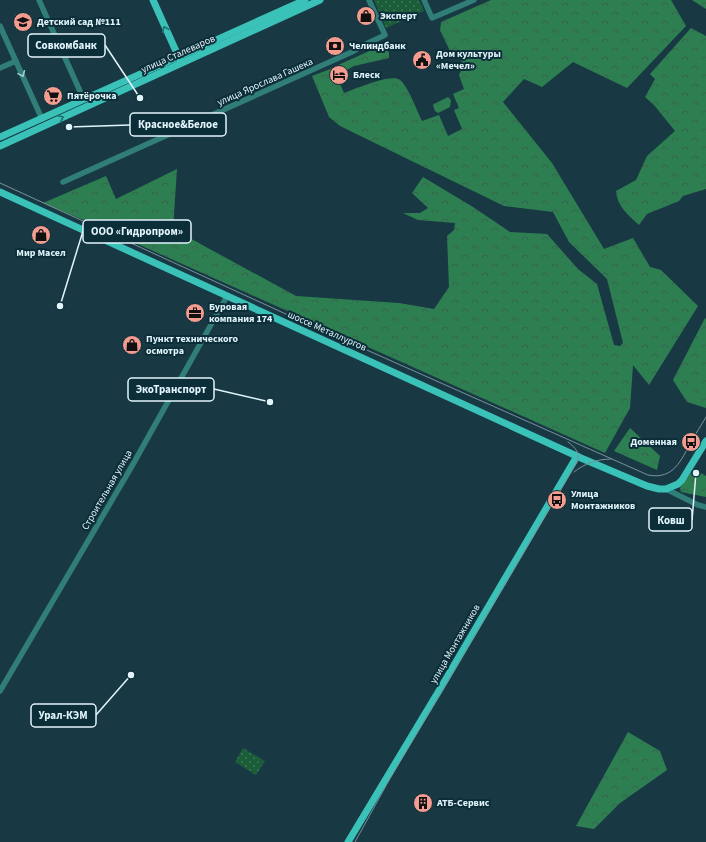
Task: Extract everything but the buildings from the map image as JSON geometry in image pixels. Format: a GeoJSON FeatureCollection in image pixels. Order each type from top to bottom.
{"type":"FeatureCollection","features":[{"type":"Feature","properties":{"kind":"main road"},"geometry":{"type":"LineString","coordinates":[[152,0],[180,60]]}},
{"type":"Feature","properties":{"kind":"main road","name":"улица Сталеваров"},"geometry":{"type":"LineString","coordinates":[[0,137],[43,122],[180,60],[306,0]]}},
{"type":"Feature","properties":{"kind":"main road","name":"улица Сталеваров"},"geometry":{"type":"LineString","coordinates":[[0,146],[84,100],[320,0]]}},
{"type":"Feature","properties":{"kind":"main road","name":"шоссе Металлургов"},"geometry":{"type":"LineString","coordinates":[[0,192],[577,456],[647,486],[666,489]]}},
{"type":"Feature","properties":{"kind":"main road"},"geometry":{"type":"LineString","coordinates":[[666,489],[678,484],[682,480],[706,441]]}},
{"type":"Feature","properties":{"kind":"main road","name":"улица Монтажников"},"geometry":{"type":"LineString","coordinates":[[348,842],[577,456]]}},
{"type":"Feature","properties":{"kind":"street"},"geometry":{"type":"LineString","coordinates":[[39,0],[84,100]]}},
{"type":"Feature","properties":{"kind":"street","name":"улица Ярослава Гашека"},"geometry":{"type":"LineString","coordinates":[[63,182],[354,51],[385,35],[369,0]]}},
{"type":"Feature","properties":{"kind":"street"},"geometry":{"type":"LineString","coordinates":[[424,0],[432,18],[474,0]]}},
{"type":"Feature","properties":{"kind":"street"},"geometry":{"type":"LineString","coordinates":[[0,26],[43,122]]}},
{"type":"Feature","properties":{"kind":"street"},"geometry":{"type":"LineString","coordinates":[[0,68],[16,61]]}},
{"type":"Feature","properties":{"kind":"street","name":"Строительная улица"},"geometry":{"type":"LineString","coordinates":[[0,691],[132,466],[227,296]]}},
{"type":"Feature","properties":{"kind":"street"},"geometry":{"type":"LineString","coordinates":[[666,489],[698,505],[706,507]]}},
{"type":"Feature","properties":{"kind":"green space"},"geometry":{"type":"Polygon","coordinates":[[[374,0],[419,0],[424,11],[386,28],[374,0]]]}},
{"type":"Feature","properties":{"kind":"green space"},"geometry":{"type":"Polygon","coordinates":[[[491,0],[671,0],[686,26],[627,88],[573,62],[542,87],[524,79],[503,102],[552,163],[604,249],[633,238],[650,267],[661,270],[698,306],[649,385],[633,365],[630,408],[605,453],[43,203],[106,176],[116,199],[177,169],[173,229],[296,296],[399,303],[434,309],[449,287],[447,236],[454,230],[455,223],[418,220],[403,213],[420,213],[428,208],[412,193],[423,177],[473,207],[510,232],[547,234],[578,269],[597,284],[614,345],[620,346],[623,343],[607,279],[569,242],[553,212],[504,206],[340,126],[329,117],[312,76],[333,68],[344,93],[364,85],[396,78],[403,83],[422,121],[439,115],[448,136],[462,129],[454,110],[459,108],[453,94],[464,89],[459,75],[463,65],[458,52],[450,51],[440,31],[441,22],[491,0]]]}},
{"type":"Feature","properties":{"kind":"green space"},"geometry":{"type":"Polygon","coordinates":[[[692,0],[706,0],[706,9],[692,0]]]}},
{"type":"Feature","properties":{"kind":"green space"},"geometry":{"type":"Polygon","coordinates":[[[691,28],[706,36],[706,189],[683,196],[679,201],[647,214],[639,225],[621,206],[618,201],[616,191],[636,180],[647,156],[675,131],[654,105],[645,97],[655,79],[650,74],[691,28]]]}},
{"type":"Feature","properties":{"kind":"green space"},"geometry":{"type":"Polygon","coordinates":[[[385,44],[389,53],[389,58],[354,66],[341,73],[336,66],[385,44]]]}},
{"type":"Feature","properties":{"kind":"green space"},"geometry":{"type":"Polygon","coordinates":[[[448,97],[451,100],[450,107],[438,113],[435,111],[433,105],[448,97]]]}},
{"type":"Feature","properties":{"kind":"green space"},"geometry":{"type":"Polygon","coordinates":[[[705,318],[706,408],[687,402],[673,380],[705,318]]]}},
{"type":"Feature","properties":{"kind":"green space"},"geometry":{"type":"Polygon","coordinates":[[[630,428],[660,456],[657,470],[614,451],[630,428]]]}},
{"type":"Feature","properties":{"kind":"green space"},"geometry":{"type":"Polygon","coordinates":[[[694,469],[706,476],[706,497],[681,492],[680,488],[694,469]]]}},
{"type":"Feature","properties":{"kind":"green space"},"geometry":{"type":"Polygon","coordinates":[[[628,732],[660,751],[667,770],[620,803],[594,829],[576,826],[628,732]]]}},
{"type":"Feature","properties":{"kind":"green space"},"geometry":{"type":"Polygon","coordinates":[[[243,748],[265,761],[256,775],[235,762],[243,748]]]}},
{"type":"Feature","properties":{"kind":"tram line"},"geometry":{"type":"LineString","coordinates":[[0,183],[288,315],[648,475],[657,476],[670,472],[676,467],[706,417]]}},
{"type":"Feature","properties":{"kind":"tram line"},"geometry":{"type":"LineString","coordinates":[[355,842],[388,782],[577,462],[577,451],[568,442]]}},
{"type":"Feature","properties":{"kind":"tram line"},"geometry":{"type":"LineString","coordinates":[[574,472],[591,462],[611,459]]}},
{"type":"Feature","properties":{"kind":"place","name":"Эксперт"},"geometry":{"type":"Point","coordinates":[366,16]}},
{"type":"Feature","properties":{"kind":"place","name":"Детский сад №111"},"geometry":{"type":"Point","coordinates":[23,22]}},
{"type":"Feature","properties":{"kind":"place","name":"Челиндбанк"},"geometry":{"type":"Point","coordinates":[335,46]}},
{"type":"Feature","properties":{"kind":"place","name":"Дом культуры «Мечел»"},"geometry":{"type":"Point","coordinates":[422,60]}},
{"type":"Feature","properties":{"kind":"place","name":"Блеск"},"geometry":{"type":"Point","coordinates":[339,75]}},
{"type":"Feature","properties":{"kind":"place","name":"Пятёрочка"},"geometry":{"type":"Point","coordinates":[53,96]}},
{"type":"Feature","properties":{"kind":"place","name":"Совкомбанк"},"geometry":{"type":"Point","coordinates":[140,98]}},
{"type":"Feature","properties":{"kind":"place","name":"Красное&Белое"},"geometry":{"type":"Point","coordinates":[69,127]}},
{"type":"Feature","properties":{"kind":"place","name":"Мир Масел"},"geometry":{"type":"Point","coordinates":[41,235]}},
{"type":"Feature","properties":{"kind":"place","name":"ООО «Гидропром»"},"geometry":{"type":"Point","coordinates":[60,306]}},
{"type":"Feature","properties":{"kind":"place","name":"Буровая компания 174"},"geometry":{"type":"Point","coordinates":[195,313]}},
{"type":"Feature","properties":{"kind":"place","name":"Пункт технического осмотра"},"geometry":{"type":"Point","coordinates":[132,345]}},
{"type":"Feature","properties":{"kind":"place","name":"ЭкоТранспорт"},"geometry":{"type":"Point","coordinates":[270,402]}},
{"type":"Feature","properties":{"kind":"place","name":"Доменная"},"geometry":{"type":"Point","coordinates":[691,442]}},
{"type":"Feature","properties":{"kind":"place","name":"Ковш"},"geometry":{"type":"Point","coordinates":[696,473]}},
{"type":"Feature","properties":{"kind":"place","name":"Улица Монтажников"},"geometry":{"type":"Point","coordinates":[557,500]}},
{"type":"Feature","properties":{"kind":"place","name":"Урал-КЭМ"},"geometry":{"type":"Point","coordinates":[131,675]}},
{"type":"Feature","properties":{"kind":"place","name":"АТБ-Сервис"},"geometry":{"type":"Point","coordinates":[423,803]}}]}
